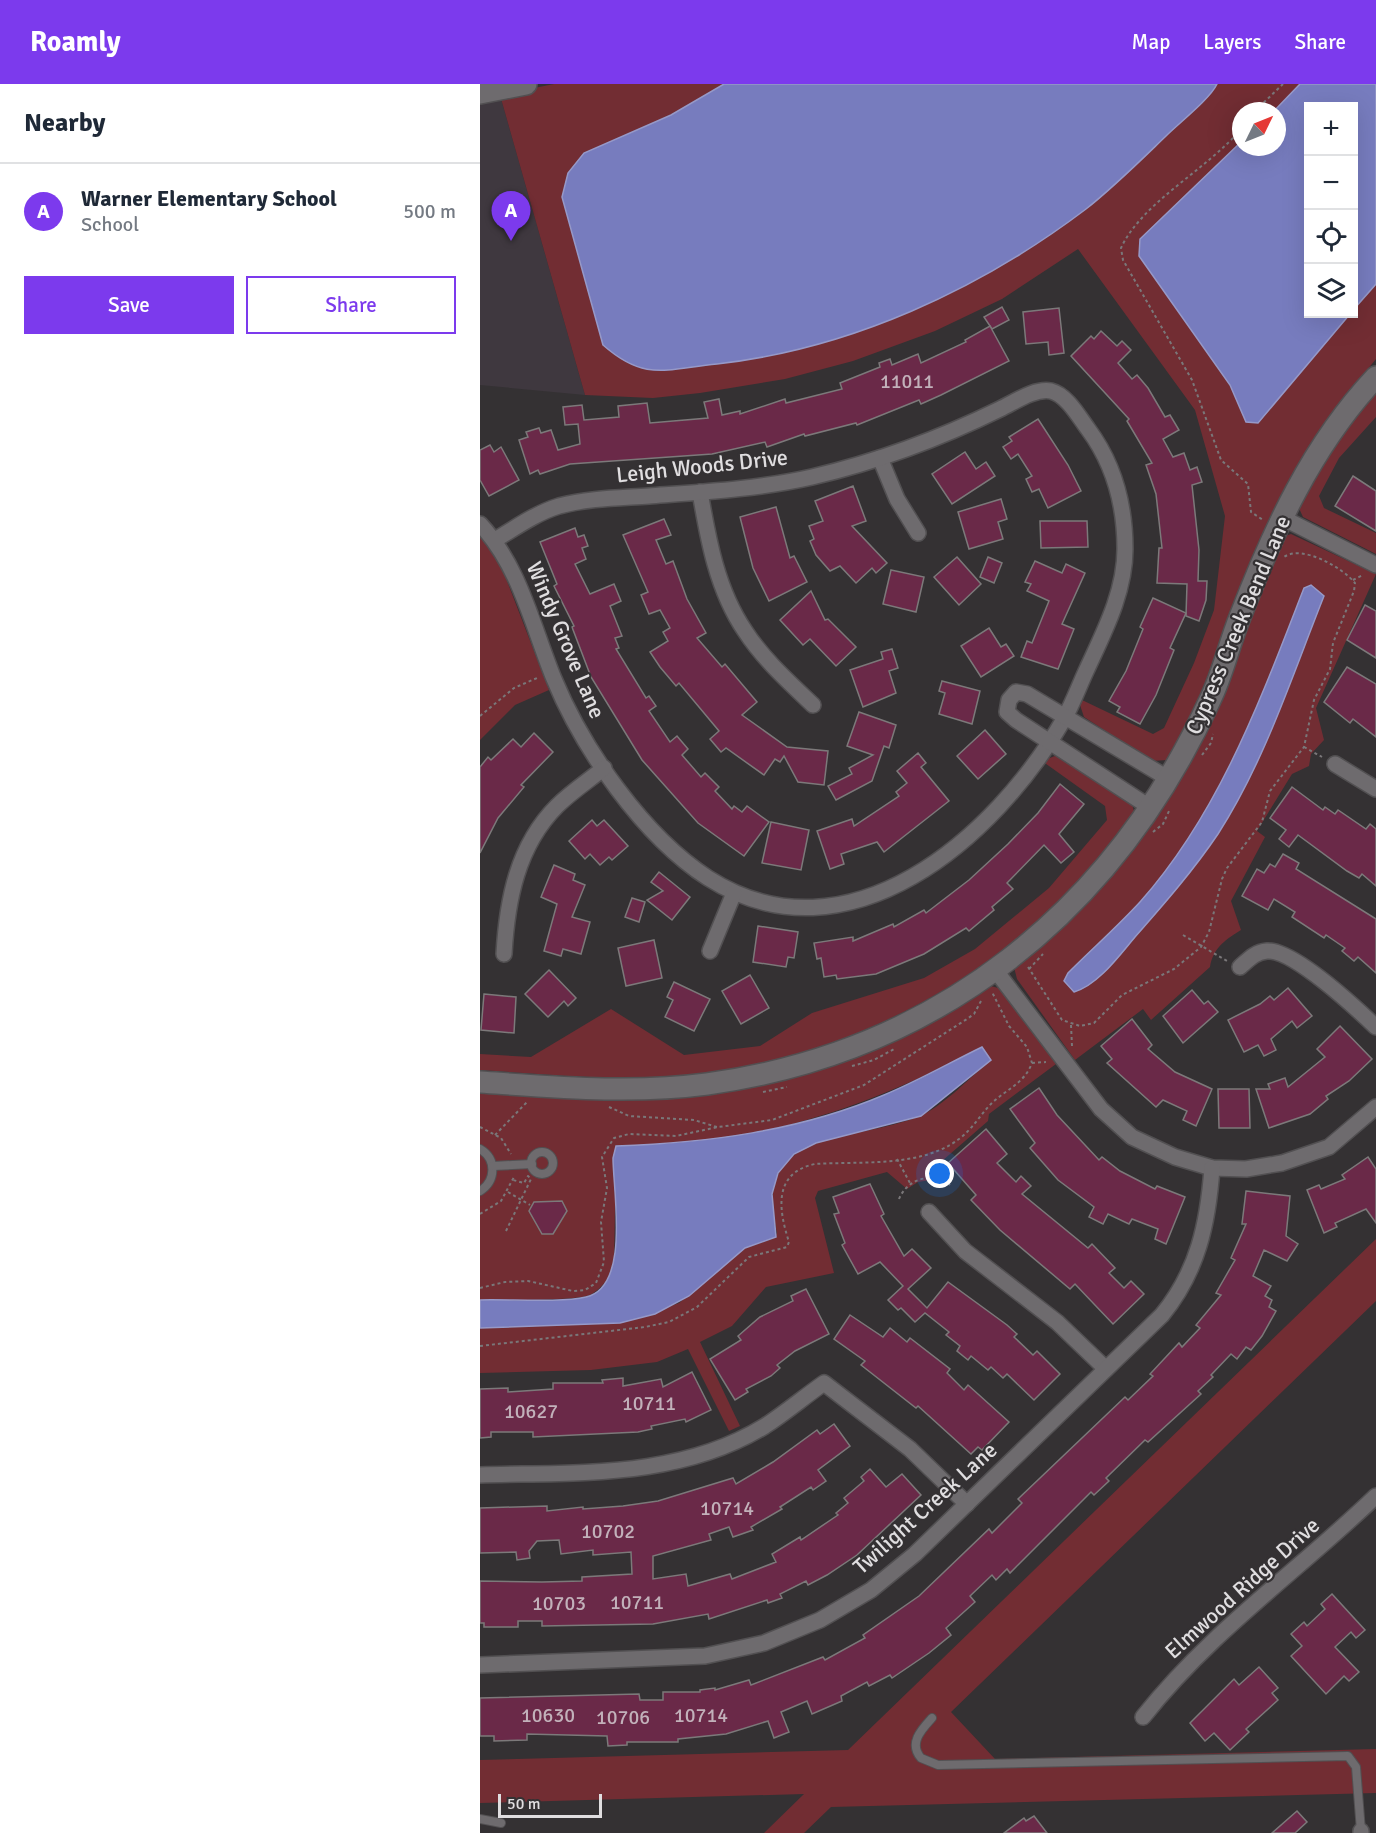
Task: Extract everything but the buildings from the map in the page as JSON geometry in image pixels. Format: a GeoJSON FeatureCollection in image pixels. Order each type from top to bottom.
{"type":"FeatureCollection","features":[{"type":"Feature","properties":{"kind":"street"},"geometry":{"type":"LineString","coordinates":[[480,93],[526,84]]}},
{"type":"Feature","properties":{"kind":"street","name":"Cypress Creek Bend Lane"},"geometry":{"type":"LineString","coordinates":[[480,1082],[596,1089],[655,1089],[706,1084],[772,1073],[837,1054],[890,1032],[992,980],[1064,913],[1161,806],[1169,779],[1212,698],[1240,616],[1279,523],[1318,453],[1376,377]]}},
{"type":"Feature","properties":{"kind":"street","name":"Leigh Woods Drive"},"geometry":{"type":"LineString","coordinates":[[495,540],[554,508],[585,500],[750,488],[812,477],[880,458],[978,420],[1034,392],[1050,391]]}},
{"type":"Feature","properties":{"kind":"street","name":"Windy Grove Lane"},"geometry":{"type":"LineString","coordinates":[[480,524],[495,540],[511,566],[555,683],[578,727],[603,768],[638,813],[670,847],[705,876],[734,892],[774,906],[814,908],[864,900],[898,886],[933,864],[976,828],[1014,787],[1064,718],[1105,631],[1120,587],[1125,553],[1121,507],[1114,477],[1100,446],[1063,397],[1050,391]]}},
{"type":"Feature","properties":{"kind":"street"},"geometry":{"type":"LineString","coordinates":[[880,458],[897,499],[918,533]]}},
{"type":"Feature","properties":{"kind":"street"},"geometry":{"type":"LineString","coordinates":[[700,492],[710,548],[725,591],[744,630],[775,669],[813,705]]}},
{"type":"Feature","properties":{"kind":"street"},"geometry":{"type":"LineString","coordinates":[[1279,523],[1376,565]]}},
{"type":"Feature","properties":{"kind":"street"},"geometry":{"type":"LineString","coordinates":[[1161,806],[1048,742],[1007,712],[1009,700],[1016,692],[1027,694],[1169,779]]}},
{"type":"Feature","properties":{"kind":"street"},"geometry":{"type":"LineString","coordinates":[[1335,765],[1376,789]]}},
{"type":"Feature","properties":{"kind":"street"},"geometry":{"type":"LineString","coordinates":[[504,954],[506,915],[517,872],[535,832],[557,806],[603,768]]}},
{"type":"Feature","properties":{"kind":"street"},"geometry":{"type":"LineString","coordinates":[[710,951],[734,892]]}},
{"type":"Feature","properties":{"kind":"street"},"geometry":{"type":"LineString","coordinates":[[1240,967],[1256,953],[1280,952],[1353,1004],[1376,1027]]}},
{"type":"Feature","properties":{"kind":"street"},"geometry":{"type":"LineString","coordinates":[[992,980],[1101,1109],[1132,1137],[1174,1157],[1212,1168],[1246,1169],[1264,1166],[1329,1147],[1376,1107]]}},
{"type":"Feature","properties":{"kind":"street","name":"Twilight Creek Lane"},"geometry":{"type":"LineString","coordinates":[[480,1665],[705,1656],[764,1643],[820,1620],[871,1590],[915,1554],[1162,1315],[1180,1293],[1208,1215],[1212,1168]]}},
{"type":"Feature","properties":{"kind":"street"},"geometry":{"type":"LineString","coordinates":[[929,1212],[965,1251],[1057,1322],[1106,1369]]}},
{"type":"Feature","properties":{"kind":"street"},"geometry":{"type":"LineString","coordinates":[[480,1475],[638,1469],[675,1462],[717,1449],[764,1426],[824,1383],[910,1449],[967,1504]]}},
{"type":"Feature","properties":{"kind":"street","name":"Elmwood Ridge Drive"},"geometry":{"type":"LineString","coordinates":[[1143,1717],[1173,1681],[1255,1601],[1328,1541],[1376,1496]]}},
{"type":"Feature","properties":{"kind":"lane"},"geometry":{"type":"LineString","coordinates":[[480,1149],[485,1152],[493,1166],[492,1179],[480,1191]]}},
{"type":"Feature","properties":{"kind":"lane"},"geometry":{"type":"LineString","coordinates":[[493,1166],[532,1164]]}},
{"type":"Feature","properties":{"kind":"lane"},"geometry":{"type":"LineString","coordinates":[[932,1718],[916,1738],[915,1745],[921,1758],[938,1765],[1348,1756],[1356,1767],[1361,1832]]}},
{"type":"Feature","properties":{"kind":"lane"},"geometry":{"type":"LineString","coordinates":[[480,1819],[501,1823]]}},
{"type":"Feature","properties":{"kind":"path"},"geometry":{"type":"LineString","coordinates":[[1264,102],[1283,84]]}},
{"type":"Feature","properties":{"kind":"path"},"geometry":{"type":"LineString","coordinates":[[1232,138],[1206,165],[1183,182],[1137,225],[1124,241],[1121,254],[1192,381],[1221,460],[1248,484],[1251,512],[1279,523]]}},
{"type":"Feature","properties":{"kind":"path"},"geometry":{"type":"LineString","coordinates":[[1046,949],[1029,969],[1054,1011],[1071,1025],[1094,1023],[1122,996],[1174,969],[1201,947],[1213,917],[1222,879],[1234,857],[1262,822],[1270,791],[1304,747],[1314,700],[1330,669],[1333,644],[1355,583],[1325,560],[1294,554],[1286,554],[1282,559]]}},
{"type":"Feature","properties":{"kind":"path"},"geometry":{"type":"LineString","coordinates":[[480,716],[514,688],[537,678]]}},
{"type":"Feature","properties":{"kind":"path"},"geometry":{"type":"LineString","coordinates":[[1200,757],[1211,743],[1214,729]]}},
{"type":"Feature","properties":{"kind":"path"},"geometry":{"type":"LineString","coordinates":[[1304,747],[1335,765]]}},
{"type":"Feature","properties":{"kind":"path"},"geometry":{"type":"LineString","coordinates":[[1148,837],[1163,824],[1161,806]]}},
{"type":"Feature","properties":{"kind":"path"},"geometry":{"type":"LineString","coordinates":[[1183,935],[1240,967]]}},
{"type":"Feature","properties":{"kind":"path"},"geometry":{"type":"LineString","coordinates":[[480,1346],[645,1327],[680,1317],[698,1307],[749,1257],[787,1246],[789,1242],[780,1211],[781,1197],[788,1181],[802,1167],[815,1164],[897,1159],[931,1153],[958,1140],[995,1100],[1024,1078],[1032,1063],[1027,1047],[1009,1026],[992,980]]}},
{"type":"Feature","properties":{"kind":"path"},"geometry":{"type":"LineString","coordinates":[[480,1288],[516,1281],[538,1282],[573,1291],[590,1288],[603,1269],[601,1222],[607,1188],[602,1157],[611,1141],[622,1134],[676,1136],[718,1127],[772,1120],[864,1085],[967,1019],[977,1009],[982,995]]}},
{"type":"Feature","properties":{"kind":"path"},"geometry":{"type":"LineString","coordinates":[[1071,1025],[1071,1042],[1076,1053]]}},
{"type":"Feature","properties":{"kind":"path"},"geometry":{"type":"LineString","coordinates":[[1032,1063],[1041,1061],[1050,1064]]}},
{"type":"Feature","properties":{"kind":"path"},"geometry":{"type":"LineString","coordinates":[[495,1135],[533,1100]]}},
{"type":"Feature","properties":{"kind":"path"},"geometry":{"type":"LineString","coordinates":[[604,1106],[629,1116],[694,1120],[718,1127]]}},
{"type":"Feature","properties":{"kind":"path"},"geometry":{"type":"LineString","coordinates":[[480,1127],[504,1143],[512,1158]]}},
{"type":"Feature","properties":{"kind":"path"},"geometry":{"type":"LineString","coordinates":[[897,1159],[910,1183]]}},
{"type":"Feature","properties":{"kind":"path"},"geometry":{"type":"LineString","coordinates":[[480,1214],[495,1206],[508,1192],[514,1174]]}},
{"type":"Feature","properties":{"kind":"path"},"geometry":{"type":"LineString","coordinates":[[506,1231],[531,1179],[528,1176],[524,1183],[513,1180]]}},
{"type":"Feature","properties":{"kind":"path"},"geometry":{"type":"LineString","coordinates":[[899,1199],[910,1183],[926,1178],[941,1180],[950,1185]]}},
{"type":"Feature","properties":{"kind":"path"},"geometry":{"type":"LineString","coordinates":[[508,1192],[530,1205]]}},
{"type":"Feature","properties":{"kind":"shaded area"},"geometry":{"type":"Polygon","coordinates":[[[554,84],[1376,84],[1376,359],[1344,398],[1279,499],[1256,549],[1191,719],[1167,760],[1152,761],[1084,717],[1080,705],[1082,700],[1153,734],[1164,728],[1194,663],[1214,610],[1225,516],[1195,410],[1078,249],[1002,299],[935,331],[853,361],[785,379],[700,393],[653,398],[585,395],[500,95],[554,84]]]}},
{"type":"Feature","properties":{"kind":"shaded area"},"geometry":{"type":"Polygon","coordinates":[[[500,95],[585,395],[480,385],[480,96],[500,95]]]}},
{"type":"Feature","properties":{"kind":"shaded area"},"geometry":{"type":"Polygon","coordinates":[[[1376,386],[1376,417],[1339,458],[1319,496],[1324,508],[1376,533],[1376,554],[1303,517],[1298,506],[1327,453],[1376,386]]]}},
{"type":"Feature","properties":{"kind":"shaded area"},"geometry":{"type":"Polygon","coordinates":[[[1291,534],[1376,574],[1316,708],[1324,740],[1311,754],[1309,766],[1292,774],[1257,831],[1265,837],[1231,901],[1241,930],[1217,949],[1210,967],[1151,1020],[1143,1009],[1075,1060],[1017,979],[1014,967],[1101,885],[1255,600],[1285,536],[1291,534]]]}},
{"type":"Feature","properties":{"kind":"shaded area"},"geometry":{"type":"Polygon","coordinates":[[[480,536],[502,568],[549,690],[515,705],[480,740],[480,536]]]}},
{"type":"Feature","properties":{"kind":"shaded area"},"geometry":{"type":"Polygon","coordinates":[[[1055,756],[1062,757],[1132,804],[1134,811],[1132,820],[1076,885],[1040,920],[999,953],[956,982],[911,1008],[815,1049],[713,1072],[616,1078],[480,1070],[480,1054],[531,1057],[611,1009],[684,1055],[760,1046],[812,1013],[924,978],[975,949],[1049,888],[1107,820],[1105,806],[1042,761],[1055,756]]]}},
{"type":"Feature","properties":{"kind":"shaded area"},"geometry":{"type":"Polygon","coordinates":[[[987,985],[1002,989],[1056,1064],[989,1114],[988,1121],[934,1168],[931,1180],[918,1182],[907,1189],[887,1172],[818,1191],[815,1198],[834,1273],[766,1287],[732,1326],[700,1342],[740,1426],[729,1431],[688,1349],[657,1362],[591,1370],[480,1373],[480,1328],[620,1323],[679,1303],[745,1248],[772,1239],[777,1233],[773,1198],[779,1173],[794,1155],[815,1144],[840,1136],[896,1124],[922,1115],[949,1097],[991,1060],[982,1047],[879,1095],[773,1129],[698,1142],[616,1146],[614,1267],[604,1283],[590,1295],[555,1299],[480,1300],[480,1089],[707,1091],[987,985]]]}},
{"type":"Feature","properties":{"kind":"shaded area"},"geometry":{"type":"Polygon","coordinates":[[[1376,1239],[1376,1301],[951,1712],[995,1759],[1376,1749],[1376,1793],[831,1807],[804,1833],[764,1833],[804,1794],[480,1803],[480,1760],[848,1750],[1376,1239]]]}},
{"type":"Feature","properties":{"kind":"water"},"geometry":{"type":"Polygon","coordinates":[[[724,84],[1217,84],[1194,111],[1086,209],[1002,265],[957,290],[864,330],[816,345],[717,364],[670,370],[644,369],[618,357],[603,345],[562,197],[568,173],[584,153],[671,115],[724,84]]]}},
{"type":"Feature","properties":{"kind":"water"},"geometry":{"type":"Polygon","coordinates":[[[1300,84],[1376,84],[1376,284],[1358,304],[1358,102],[1304,102],[1304,318],[1347,318],[1258,423],[1246,422],[1230,385],[1139,256],[1140,239],[1232,151],[1232,156],[1286,156],[1286,102],[1283,102],[1300,84]]]}},
{"type":"Feature","properties":{"kind":"water"},"geometry":{"type":"Polygon","coordinates":[[[1311,585],[1324,596],[1277,718],[1235,806],[1199,861],[1115,961],[1100,977],[1074,992],[1064,981],[1068,973],[1140,902],[1168,867],[1216,792],[1254,712],[1304,588],[1311,585]]]}},
{"type":"Feature","properties":{"kind":"water"},"geometry":{"type":"Polygon","coordinates":[[[982,1047],[991,1060],[921,1116],[816,1143],[794,1154],[778,1173],[772,1194],[776,1237],[745,1248],[689,1296],[655,1314],[620,1323],[480,1328],[480,1300],[575,1299],[586,1297],[600,1290],[609,1276],[614,1257],[616,1214],[613,1158],[616,1146],[718,1138],[819,1118],[897,1090],[982,1047]]]}},
{"type":"Feature","properties":{"kind":"place","name":"Warner Elementary School"},"geometry":{"type":"Point","coordinates":[511,241]}}]}
